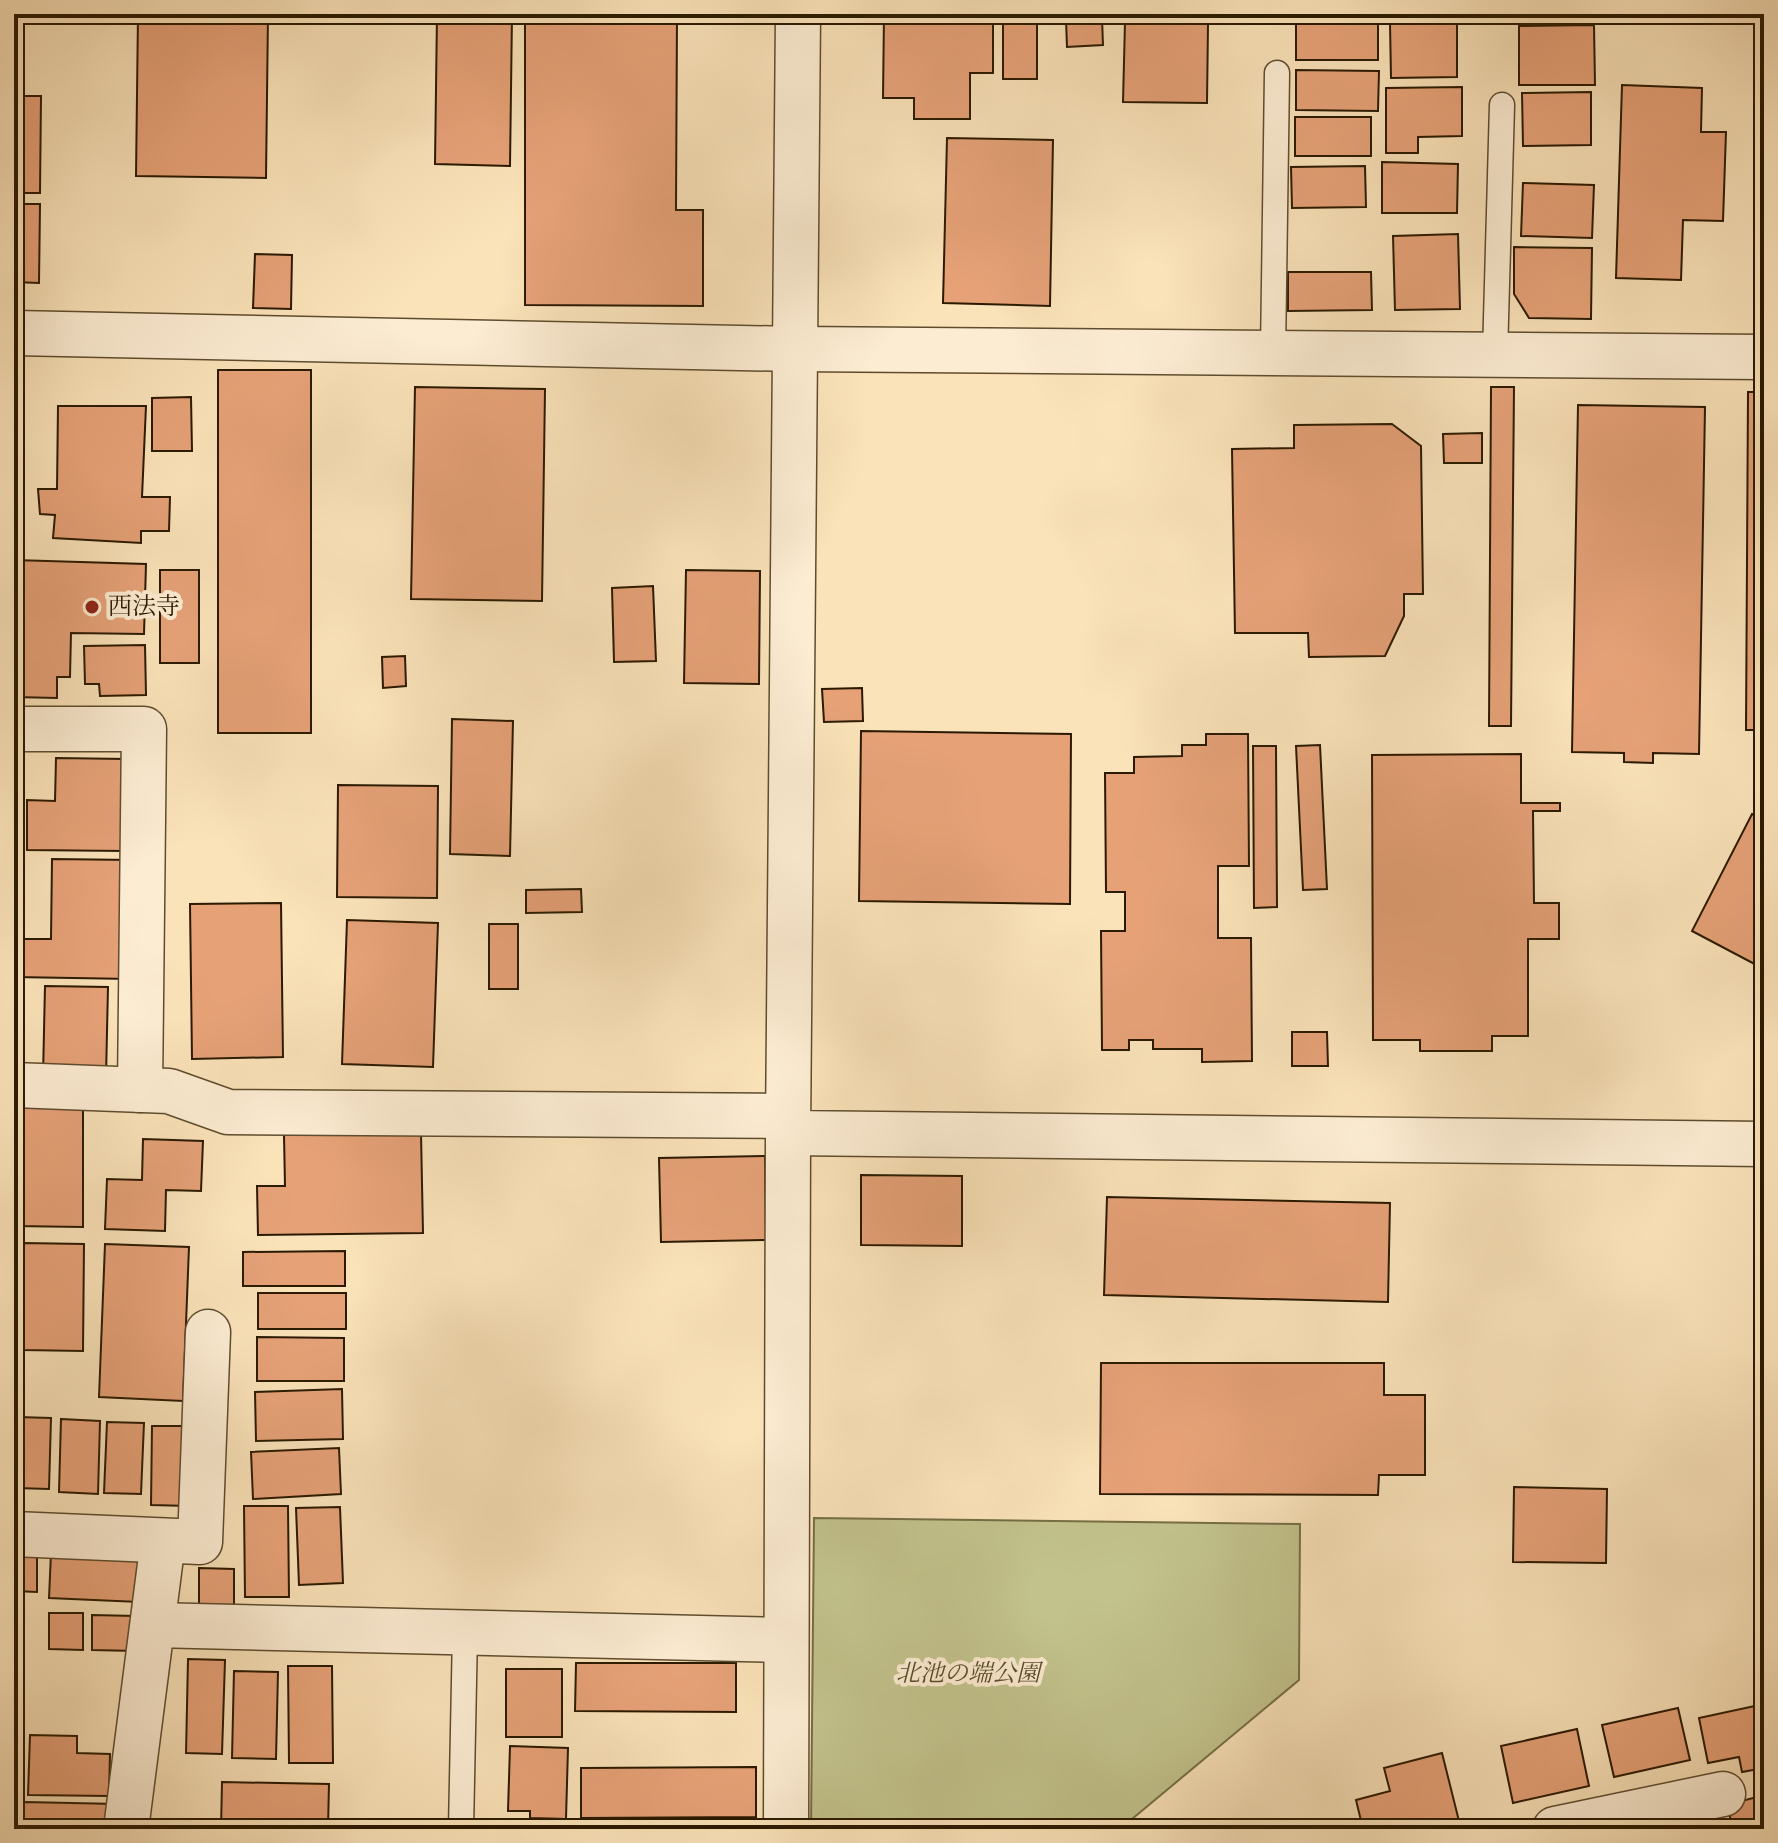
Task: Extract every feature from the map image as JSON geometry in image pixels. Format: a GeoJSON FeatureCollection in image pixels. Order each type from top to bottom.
{"type":"FeatureCollection","features":[{"type":"Feature","properties":{"kind":"street"},"geometry":{"type":"LineString","coordinates":[[786,1829],[788,1124],[798,14]]}},
{"type":"Feature","properties":{"kind":"street"},"geometry":{"type":"LineString","coordinates":[[14,333],[794,349],[1764,357]]}},
{"type":"Feature","properties":{"kind":"street"},"geometry":{"type":"LineString","coordinates":[[14,729],[144,729],[140,1090]]}},
{"type":"Feature","properties":{"kind":"street"},"geometry":{"type":"LineString","coordinates":[[14,1085],[169,1091],[228,1112],[1764,1144]]}},
{"type":"Feature","properties":{"kind":"street"},"geometry":{"type":"LineString","coordinates":[[14,1534],[200,1542],[208,1332]]}},
{"type":"Feature","properties":{"kind":"street"},"geometry":{"type":"LineString","coordinates":[[126,1829],[163,1541]]}},
{"type":"Feature","properties":{"kind":"street"},"geometry":{"type":"LineString","coordinates":[[153,1625],[786,1640]]}},
{"type":"Feature","properties":{"kind":"street"},"geometry":{"type":"LineString","coordinates":[[1555,1829],[1723,1794]]}},
{"type":"Feature","properties":{"kind":"lane"},"geometry":{"type":"LineString","coordinates":[[1273,353],[1277,73]]}},
{"type":"Feature","properties":{"kind":"lane"},"geometry":{"type":"LineString","coordinates":[[1495,355],[1502,105]]}},
{"type":"Feature","properties":{"kind":"lane"},"geometry":{"type":"LineString","coordinates":[[461,1829],[465,1632]]}},
{"type":"Feature","properties":{"kind":"green space","name":"北池の端公園"},"geometry":{"type":"Polygon","coordinates":[[[814,1518],[1300,1524],[1299,1680],[1120,1829],[811,1829],[814,1518]]]}},
{"type":"Feature","properties":{"kind":"building"},"geometry":{"type":"Polygon","coordinates":[[[138,14],[268,14],[266,178],[136,176],[138,14]]]}},
{"type":"Feature","properties":{"kind":"building"},"geometry":{"type":"Polygon","coordinates":[[[437,14],[512,14],[510,166],[435,164],[437,14]]]}},
{"type":"Feature","properties":{"kind":"building"},"geometry":{"type":"Polygon","coordinates":[[[525,14],[677,14],[676,210],[703,210],[703,306],[525,305],[525,14]]]}},
{"type":"Feature","properties":{"kind":"building"},"geometry":{"type":"Polygon","coordinates":[[[884,14],[993,14],[993,73],[970,73],[970,119],[914,119],[914,98],[883,98],[884,14]]]}},
{"type":"Feature","properties":{"kind":"building"},"geometry":{"type":"Polygon","coordinates":[[[1003,15],[1037,15],[1037,79],[1003,79],[1003,15]]]}},
{"type":"Feature","properties":{"kind":"building"},"geometry":{"type":"Polygon","coordinates":[[[1102,18],[1103,45],[1067,47],[1066,20],[1102,18]]]}},
{"type":"Feature","properties":{"kind":"building"},"geometry":{"type":"Polygon","coordinates":[[[1125,22],[1208,24],[1207,103],[1123,102],[1125,22]]]}},
{"type":"Feature","properties":{"kind":"building"},"geometry":{"type":"Polygon","coordinates":[[[1457,22],[1457,77],[1391,78],[1390,23],[1457,22]]]}},
{"type":"Feature","properties":{"kind":"building"},"geometry":{"type":"Polygon","coordinates":[[[1296,23],[1378,23],[1378,60],[1296,60],[1296,23]]]}},
{"type":"Feature","properties":{"kind":"building"},"geometry":{"type":"Polygon","coordinates":[[[1594,25],[1595,85],[1519,85],[1519,26],[1594,25]]]}},
{"type":"Feature","properties":{"kind":"building"},"geometry":{"type":"Polygon","coordinates":[[[1296,70],[1379,71],[1378,111],[1296,110],[1296,70]]]}},
{"type":"Feature","properties":{"kind":"building"},"geometry":{"type":"Polygon","coordinates":[[[1622,85],[1702,88],[1701,132],[1726,132],[1723,221],[1683,220],[1681,280],[1616,278],[1622,85]]]}},
{"type":"Feature","properties":{"kind":"building"},"geometry":{"type":"Polygon","coordinates":[[[1462,87],[1462,136],[1418,137],[1418,153],[1386,153],[1386,88],[1462,87]]]}},
{"type":"Feature","properties":{"kind":"building"},"geometry":{"type":"Polygon","coordinates":[[[1591,92],[1591,145],[1523,146],[1522,93],[1591,92]]]}},
{"type":"Feature","properties":{"kind":"building"},"geometry":{"type":"Polygon","coordinates":[[[14,96],[41,96],[40,193],[14,193],[14,96]]]}},
{"type":"Feature","properties":{"kind":"building"},"geometry":{"type":"Polygon","coordinates":[[[1295,117],[1371,117],[1371,156],[1295,156],[1295,117]]]}},
{"type":"Feature","properties":{"kind":"building"},"geometry":{"type":"Polygon","coordinates":[[[947,138],[1053,140],[1050,306],[943,303],[947,138]]]}},
{"type":"Feature","properties":{"kind":"building"},"geometry":{"type":"Polygon","coordinates":[[[1382,162],[1458,164],[1457,213],[1382,213],[1382,162]]]}},
{"type":"Feature","properties":{"kind":"building"},"geometry":{"type":"Polygon","coordinates":[[[1365,166],[1366,207],[1292,208],[1291,167],[1365,166]]]}},
{"type":"Feature","properties":{"kind":"building"},"geometry":{"type":"Polygon","coordinates":[[[1523,183],[1594,185],[1592,238],[1521,236],[1523,183]]]}},
{"type":"Feature","properties":{"kind":"building"},"geometry":{"type":"Polygon","coordinates":[[[1759,196],[1764,196],[1764,317],[1758,317],[1759,196]]]}},
{"type":"Feature","properties":{"kind":"building"},"geometry":{"type":"Polygon","coordinates":[[[14,204],[40,204],[39,283],[14,282],[14,204]]]}},
{"type":"Feature","properties":{"kind":"building"},"geometry":{"type":"Polygon","coordinates":[[[1458,234],[1460,309],[1395,310],[1393,236],[1458,234]]]}},
{"type":"Feature","properties":{"kind":"building"},"geometry":{"type":"Polygon","coordinates":[[[1514,247],[1592,248],[1591,319],[1529,318],[1514,294],[1514,247]]]}},
{"type":"Feature","properties":{"kind":"building"},"geometry":{"type":"Polygon","coordinates":[[[255,254],[292,255],[291,309],[253,308],[255,254]]]}},
{"type":"Feature","properties":{"kind":"building"},"geometry":{"type":"Polygon","coordinates":[[[1288,272],[1371,272],[1372,310],[1288,311],[1288,272]]]}},
{"type":"Feature","properties":{"kind":"building"},"geometry":{"type":"Polygon","coordinates":[[[218,370],[311,370],[311,733],[218,733],[218,370]]]}},
{"type":"Feature","properties":{"kind":"building"},"geometry":{"type":"Polygon","coordinates":[[[415,387],[545,389],[542,601],[411,599],[415,387]]]}},
{"type":"Feature","properties":{"kind":"building"},"geometry":{"type":"Polygon","coordinates":[[[1491,387],[1514,387],[1511,726],[1489,726],[1491,387]]]}},
{"type":"Feature","properties":{"kind":"building"},"geometry":{"type":"Polygon","coordinates":[[[1748,392],[1764,392],[1764,730],[1746,730],[1748,392]]]}},
{"type":"Feature","properties":{"kind":"building"},"geometry":{"type":"Polygon","coordinates":[[[191,397],[192,451],[152,451],[152,398],[191,397]]]}},
{"type":"Feature","properties":{"kind":"building"},"geometry":{"type":"Polygon","coordinates":[[[1578,405],[1705,407],[1699,754],[1653,753],[1653,763],[1624,762],[1624,753],[1572,752],[1578,405]]]}},
{"type":"Feature","properties":{"kind":"building"},"geometry":{"type":"Polygon","coordinates":[[[58,406],[146,406],[142,497],[170,497],[169,531],[141,531],[141,543],[53,538],[55,515],[40,514],[38,489],[57,489],[58,406]]]}},
{"type":"Feature","properties":{"kind":"building"},"geometry":{"type":"Polygon","coordinates":[[[1392,424],[1421,446],[1423,594],[1404,594],[1404,616],[1385,656],[1309,657],[1308,633],[1235,633],[1232,449],[1294,448],[1294,425],[1392,424]]]}},
{"type":"Feature","properties":{"kind":"building"},"geometry":{"type":"Polygon","coordinates":[[[1482,433],[1482,463],[1444,463],[1443,434],[1482,433]]]}},
{"type":"Feature","properties":{"kind":"building"},"geometry":{"type":"Polygon","coordinates":[[[14,560],[146,564],[144,634],[71,633],[70,677],[57,677],[57,698],[14,697],[14,560]]]}},
{"type":"Feature","properties":{"kind":"building"},"geometry":{"type":"Polygon","coordinates":[[[160,570],[199,570],[199,663],[160,663],[160,570]]]}},
{"type":"Feature","properties":{"kind":"building"},"geometry":{"type":"Polygon","coordinates":[[[686,570],[760,571],[759,684],[684,683],[686,570]]]}},
{"type":"Feature","properties":{"kind":"building"},"geometry":{"type":"Polygon","coordinates":[[[653,586],[656,661],[614,662],[612,588],[653,586]]]}},
{"type":"Feature","properties":{"kind":"building"},"geometry":{"type":"Polygon","coordinates":[[[145,645],[146,695],[100,696],[99,684],[85,684],[84,646],[145,645]]]}},
{"type":"Feature","properties":{"kind":"building"},"geometry":{"type":"Polygon","coordinates":[[[405,656],[406,686],[383,688],[382,657],[405,656]]]}},
{"type":"Feature","properties":{"kind":"building"},"geometry":{"type":"Polygon","coordinates":[[[862,688],[863,721],[824,722],[822,689],[862,688]]]}},
{"type":"Feature","properties":{"kind":"building"},"geometry":{"type":"Polygon","coordinates":[[[452,719],[513,721],[510,856],[450,854],[452,719]]]}},
{"type":"Feature","properties":{"kind":"building"},"geometry":{"type":"Polygon","coordinates":[[[861,731],[1071,734],[1070,904],[859,901],[861,731]]]}},
{"type":"Feature","properties":{"kind":"building"},"geometry":{"type":"Polygon","coordinates":[[[1206,734],[1248,734],[1249,866],[1218,866],[1218,938],[1251,938],[1252,1061],[1202,1062],[1202,1049],[1153,1049],[1153,1040],[1129,1040],[1129,1050],[1102,1050],[1101,931],[1125,931],[1125,892],[1106,892],[1105,773],[1134,773],[1134,757],[1182,756],[1182,745],[1206,745],[1206,734]]]}},
{"type":"Feature","properties":{"kind":"building"},"geometry":{"type":"Polygon","coordinates":[[[1320,745],[1327,889],[1303,890],[1296,746],[1320,745]]]}},
{"type":"Feature","properties":{"kind":"building"},"geometry":{"type":"Polygon","coordinates":[[[1253,746],[1276,746],[1277,907],[1254,908],[1253,746]]]}},
{"type":"Feature","properties":{"kind":"building"},"geometry":{"type":"Polygon","coordinates":[[[1521,754],[1521,803],[1560,803],[1560,811],[1533,811],[1534,903],[1559,903],[1559,939],[1528,939],[1528,1036],[1492,1036],[1492,1051],[1420,1051],[1420,1040],[1373,1040],[1372,755],[1521,754]]]}},
{"type":"Feature","properties":{"kind":"building"},"geometry":{"type":"Polygon","coordinates":[[[56,758],[126,759],[125,851],[27,850],[27,800],[55,801],[56,758]]]}},
{"type":"Feature","properties":{"kind":"building"},"geometry":{"type":"Polygon","coordinates":[[[338,785],[438,786],[437,898],[337,897],[338,785]]]}},
{"type":"Feature","properties":{"kind":"building"},"geometry":{"type":"Polygon","coordinates":[[[1752,814],[1764,820],[1764,969],[1692,931],[1752,814]]]}},
{"type":"Feature","properties":{"kind":"building"},"geometry":{"type":"Polygon","coordinates":[[[52,859],[133,860],[131,979],[14,977],[14,939],[51,939],[52,859]]]}},
{"type":"Feature","properties":{"kind":"building"},"geometry":{"type":"Polygon","coordinates":[[[581,889],[582,912],[526,913],[526,890],[581,889]]]}},
{"type":"Feature","properties":{"kind":"building"},"geometry":{"type":"Polygon","coordinates":[[[281,903],[283,1057],[192,1059],[190,904],[281,903]]]}},
{"type":"Feature","properties":{"kind":"building"},"geometry":{"type":"Polygon","coordinates":[[[347,920],[438,923],[433,1067],[342,1064],[347,920]]]}},
{"type":"Feature","properties":{"kind":"building"},"geometry":{"type":"Polygon","coordinates":[[[489,924],[518,924],[518,989],[489,989],[489,924]]]}},
{"type":"Feature","properties":{"kind":"building"},"geometry":{"type":"Polygon","coordinates":[[[45,986],[108,987],[106,1077],[43,1076],[45,986]]]}},
{"type":"Feature","properties":{"kind":"building"},"geometry":{"type":"Polygon","coordinates":[[[1292,1032],[1327,1032],[1328,1066],[1292,1066],[1292,1032]]]}},
{"type":"Feature","properties":{"kind":"building"},"geometry":{"type":"Polygon","coordinates":[[[14,1106],[83,1106],[83,1227],[14,1226],[14,1106]]]}},
{"type":"Feature","properties":{"kind":"building"},"geometry":{"type":"Polygon","coordinates":[[[421,1133],[423,1233],[258,1235],[257,1186],[285,1186],[284,1135],[421,1133]]]}},
{"type":"Feature","properties":{"kind":"building"},"geometry":{"type":"Polygon","coordinates":[[[143,1139],[203,1141],[201,1191],[166,1190],[165,1231],[105,1229],[107,1179],[142,1180],[143,1139]]]}},
{"type":"Feature","properties":{"kind":"building"},"geometry":{"type":"Polygon","coordinates":[[[765,1156],[766,1240],[661,1242],[659,1158],[765,1156]]]}},
{"type":"Feature","properties":{"kind":"building"},"geometry":{"type":"Polygon","coordinates":[[[861,1175],[962,1176],[962,1246],[861,1245],[861,1175]]]}},
{"type":"Feature","properties":{"kind":"building"},"geometry":{"type":"Polygon","coordinates":[[[1107,1197],[1390,1203],[1388,1302],[1104,1295],[1107,1197]]]}},
{"type":"Feature","properties":{"kind":"building"},"geometry":{"type":"Polygon","coordinates":[[[23,1243],[84,1244],[83,1351],[22,1350],[23,1243]]]}},
{"type":"Feature","properties":{"kind":"building"},"geometry":{"type":"Polygon","coordinates":[[[105,1244],[189,1247],[183,1401],[99,1397],[105,1244]]]}},
{"type":"Feature","properties":{"kind":"building"},"geometry":{"type":"Polygon","coordinates":[[[345,1251],[345,1286],[243,1286],[243,1252],[345,1251]]]}},
{"type":"Feature","properties":{"kind":"building"},"geometry":{"type":"Polygon","coordinates":[[[258,1293],[346,1293],[346,1329],[258,1329],[258,1293]]]}},
{"type":"Feature","properties":{"kind":"building"},"geometry":{"type":"Polygon","coordinates":[[[257,1337],[344,1338],[344,1381],[257,1381],[257,1337]]]}},
{"type":"Feature","properties":{"kind":"building"},"geometry":{"type":"Polygon","coordinates":[[[1101,1363],[1384,1363],[1384,1395],[1425,1395],[1425,1475],[1379,1475],[1378,1495],[1100,1494],[1101,1363]]]}},
{"type":"Feature","properties":{"kind":"building"},"geometry":{"type":"Polygon","coordinates":[[[342,1389],[343,1439],[256,1441],[255,1392],[342,1389]]]}},
{"type":"Feature","properties":{"kind":"building"},"geometry":{"type":"Polygon","coordinates":[[[17,1417],[51,1418],[49,1489],[16,1488],[17,1417]]]}},
{"type":"Feature","properties":{"kind":"building"},"geometry":{"type":"Polygon","coordinates":[[[61,1419],[100,1421],[98,1494],[59,1492],[61,1419]]]}},
{"type":"Feature","properties":{"kind":"building"},"geometry":{"type":"Polygon","coordinates":[[[107,1422],[144,1423],[141,1494],[104,1493],[107,1422]]]}},
{"type":"Feature","properties":{"kind":"building"},"geometry":{"type":"Polygon","coordinates":[[[152,1426],[190,1426],[189,1506],[151,1505],[152,1426]]]}},
{"type":"Feature","properties":{"kind":"building"},"geometry":{"type":"Polygon","coordinates":[[[339,1448],[341,1494],[253,1499],[251,1452],[339,1448]]]}},
{"type":"Feature","properties":{"kind":"building"},"geometry":{"type":"Polygon","coordinates":[[[1514,1487],[1607,1489],[1606,1563],[1513,1562],[1514,1487]]]}},
{"type":"Feature","properties":{"kind":"building"},"geometry":{"type":"Polygon","coordinates":[[[244,1506],[288,1506],[289,1597],[245,1597],[244,1506]]]}},
{"type":"Feature","properties":{"kind":"building"},"geometry":{"type":"Polygon","coordinates":[[[340,1507],[343,1583],[299,1585],[296,1508],[340,1507]]]}},
{"type":"Feature","properties":{"kind":"building"},"geometry":{"type":"Polygon","coordinates":[[[14,1553],[37,1554],[37,1592],[14,1591],[14,1553]]]}},
{"type":"Feature","properties":{"kind":"building"},"geometry":{"type":"Polygon","coordinates":[[[51,1553],[142,1558],[139,1602],[49,1598],[51,1553]]]}},
{"type":"Feature","properties":{"kind":"building"},"geometry":{"type":"Polygon","coordinates":[[[199,1568],[234,1569],[234,1609],[199,1609],[199,1568]]]}},
{"type":"Feature","properties":{"kind":"building"},"geometry":{"type":"Polygon","coordinates":[[[49,1613],[83,1613],[83,1650],[49,1649],[49,1613]]]}},
{"type":"Feature","properties":{"kind":"building"},"geometry":{"type":"Polygon","coordinates":[[[92,1615],[136,1616],[136,1651],[92,1650],[92,1615]]]}},
{"type":"Feature","properties":{"kind":"building"},"geometry":{"type":"Polygon","coordinates":[[[188,1659],[225,1660],[222,1754],[186,1753],[188,1659]]]}},
{"type":"Feature","properties":{"kind":"building"},"geometry":{"type":"Polygon","coordinates":[[[576,1663],[736,1663],[736,1712],[575,1711],[576,1663]]]}},
{"type":"Feature","properties":{"kind":"building"},"geometry":{"type":"Polygon","coordinates":[[[288,1666],[332,1666],[333,1763],[289,1763],[288,1666]]]}},
{"type":"Feature","properties":{"kind":"building"},"geometry":{"type":"Polygon","coordinates":[[[506,1669],[562,1669],[562,1737],[506,1737],[506,1669]]]}},
{"type":"Feature","properties":{"kind":"building"},"geometry":{"type":"Polygon","coordinates":[[[234,1671],[278,1672],[276,1759],[232,1758],[234,1671]]]}},
{"type":"Feature","properties":{"kind":"building"},"geometry":{"type":"Polygon","coordinates":[[[1764,1704],[1764,1768],[1742,1772],[1739,1757],[1708,1763],[1699,1718],[1764,1704]]]}},
{"type":"Feature","properties":{"kind":"building"},"geometry":{"type":"Polygon","coordinates":[[[1678,1708],[1690,1760],[1614,1777],[1602,1725],[1678,1708]]]}},
{"type":"Feature","properties":{"kind":"building"},"geometry":{"type":"Polygon","coordinates":[[[1577,1729],[1589,1786],[1513,1803],[1501,1746],[1577,1729]]]}},
{"type":"Feature","properties":{"kind":"building"},"geometry":{"type":"Polygon","coordinates":[[[30,1735],[77,1736],[77,1753],[110,1754],[109,1796],[28,1795],[30,1735]]]}},
{"type":"Feature","properties":{"kind":"building"},"geometry":{"type":"Polygon","coordinates":[[[510,1746],[568,1748],[566,1819],[530,1818],[530,1811],[508,1811],[510,1746]]]}},
{"type":"Feature","properties":{"kind":"building"},"geometry":{"type":"Polygon","coordinates":[[[16,1747],[15,1829],[14,1829],[16,1747]]]}},
{"type":"Feature","properties":{"kind":"building"},"geometry":{"type":"Polygon","coordinates":[[[1442,1753],[1460,1825],[1444,1829],[1363,1829],[1356,1800],[1390,1791],[1384,1768],[1442,1753]]]}},
{"type":"Feature","properties":{"kind":"building"},"geometry":{"type":"Polygon","coordinates":[[[756,1767],[756,1817],[581,1818],[581,1768],[756,1767]]]}},
{"type":"Feature","properties":{"kind":"building"},"geometry":{"type":"Polygon","coordinates":[[[222,1782],[329,1784],[328,1829],[221,1829],[222,1782]]]}},
{"type":"Feature","properties":{"kind":"building"},"geometry":{"type":"Polygon","coordinates":[[[1764,1795],[1764,1829],[1733,1829],[1727,1805],[1764,1795]]]}},
{"type":"Feature","properties":{"kind":"building"},"geometry":{"type":"Polygon","coordinates":[[[24,1802],[117,1804],[117,1829],[24,1829],[24,1802]]]}},
{"type":"Feature","properties":{"kind":"place","name":"西法寺"},"geometry":{"type":"Point","coordinates":[92,607]}}]}
